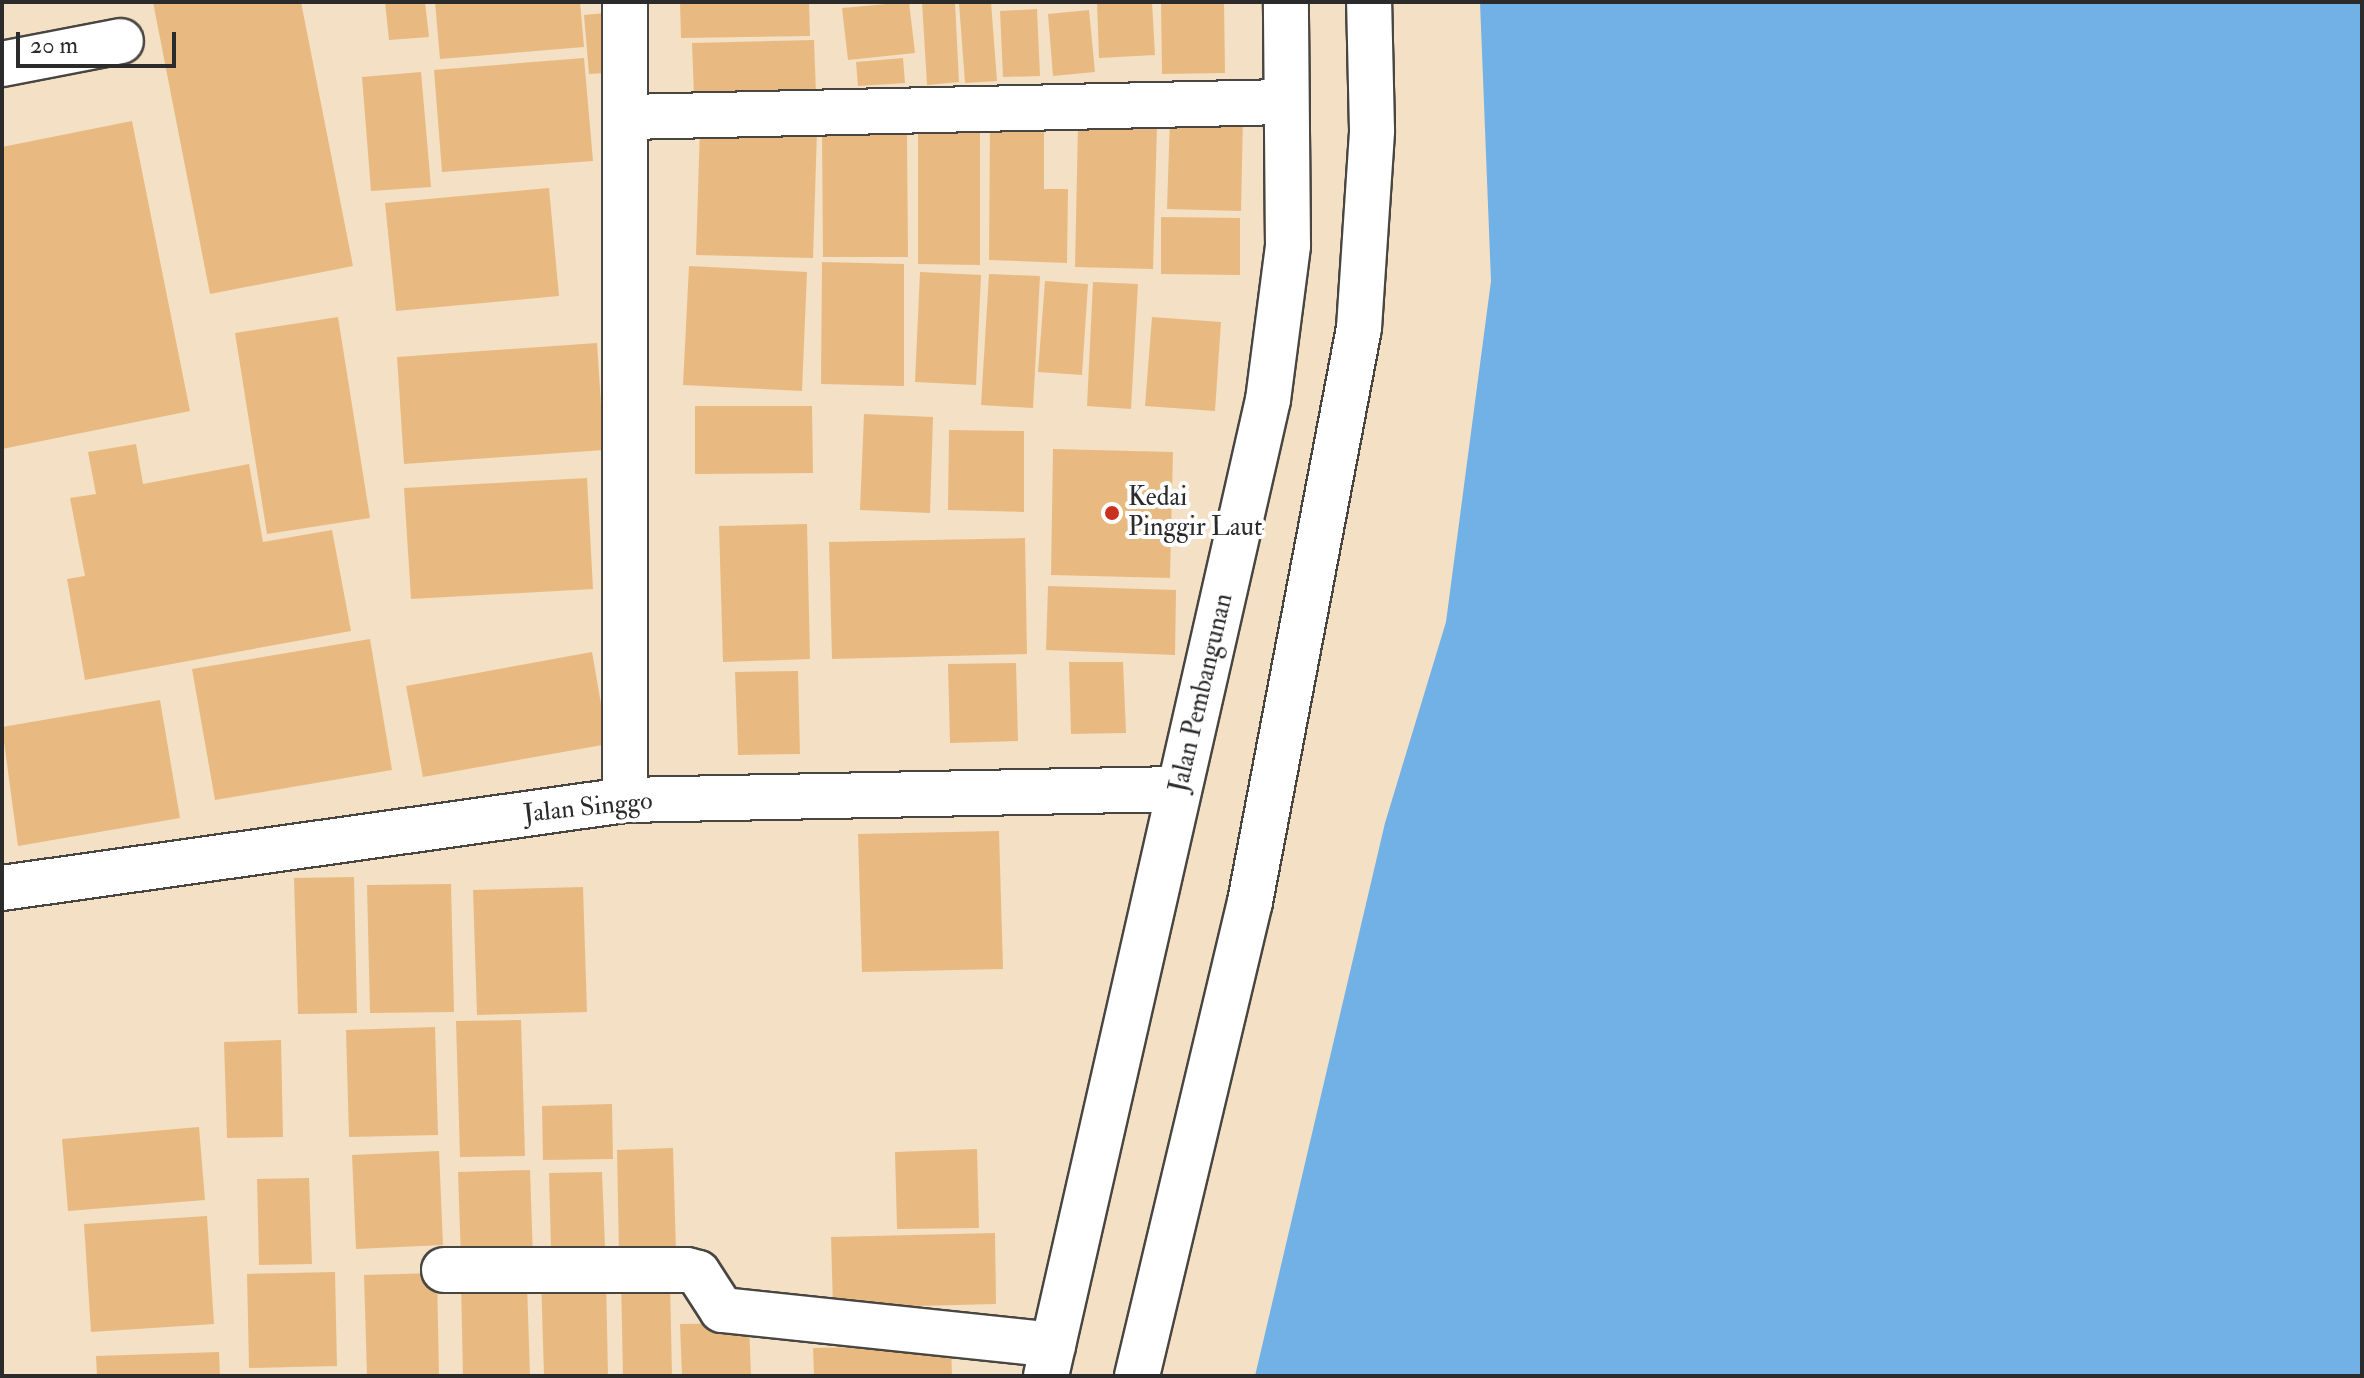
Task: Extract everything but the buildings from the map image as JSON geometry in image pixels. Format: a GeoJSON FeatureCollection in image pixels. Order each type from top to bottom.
{"type":"FeatureCollection","features":[{"type":"Feature","properties":{"kind":"street"},"geometry":{"type":"LineString","coordinates":[[625,2],[628,117],[625,800]]}},
{"type":"Feature","properties":{"kind":"street","name":"Jalan Pembangunan"},"geometry":{"type":"LineString","coordinates":[[1050,1360],[1268,400],[1288,245],[1283,102],[1286,2]]}},
{"type":"Feature","properties":{"kind":"street"},"geometry":{"type":"LineString","coordinates":[[1137,1376],[1250,902],[1359,328],[1372,130],[1369,2]]}},
{"type":"Feature","properties":{"kind":"street"},"geometry":{"type":"LineString","coordinates":[[2,64],[121,41]]}},
{"type":"Feature","properties":{"kind":"street"},"geometry":{"type":"LineString","coordinates":[[628,117],[1283,102]]}},
{"type":"Feature","properties":{"kind":"street","name":"Jalan Singgo"},"geometry":{"type":"LineString","coordinates":[[2,888],[625,800],[1179,789]]}},
{"type":"Feature","properties":{"kind":"street"},"geometry":{"type":"LineString","coordinates":[[444,1270],[687,1270],[698,1273],[722,1310],[1050,1360]]}},
{"type":"Feature","properties":{"kind":"water"},"geometry":{"type":"Polygon","coordinates":[[[1480,2],[2362,2],[2362,1376],[1255,1376],[1385,823],[1446,622],[1491,281],[1480,2]]]}},
{"type":"Feature","properties":{"kind":"place","name":"Kedai Pinggir Laut"},"geometry":{"type":"Point","coordinates":[1112,513]}}]}
